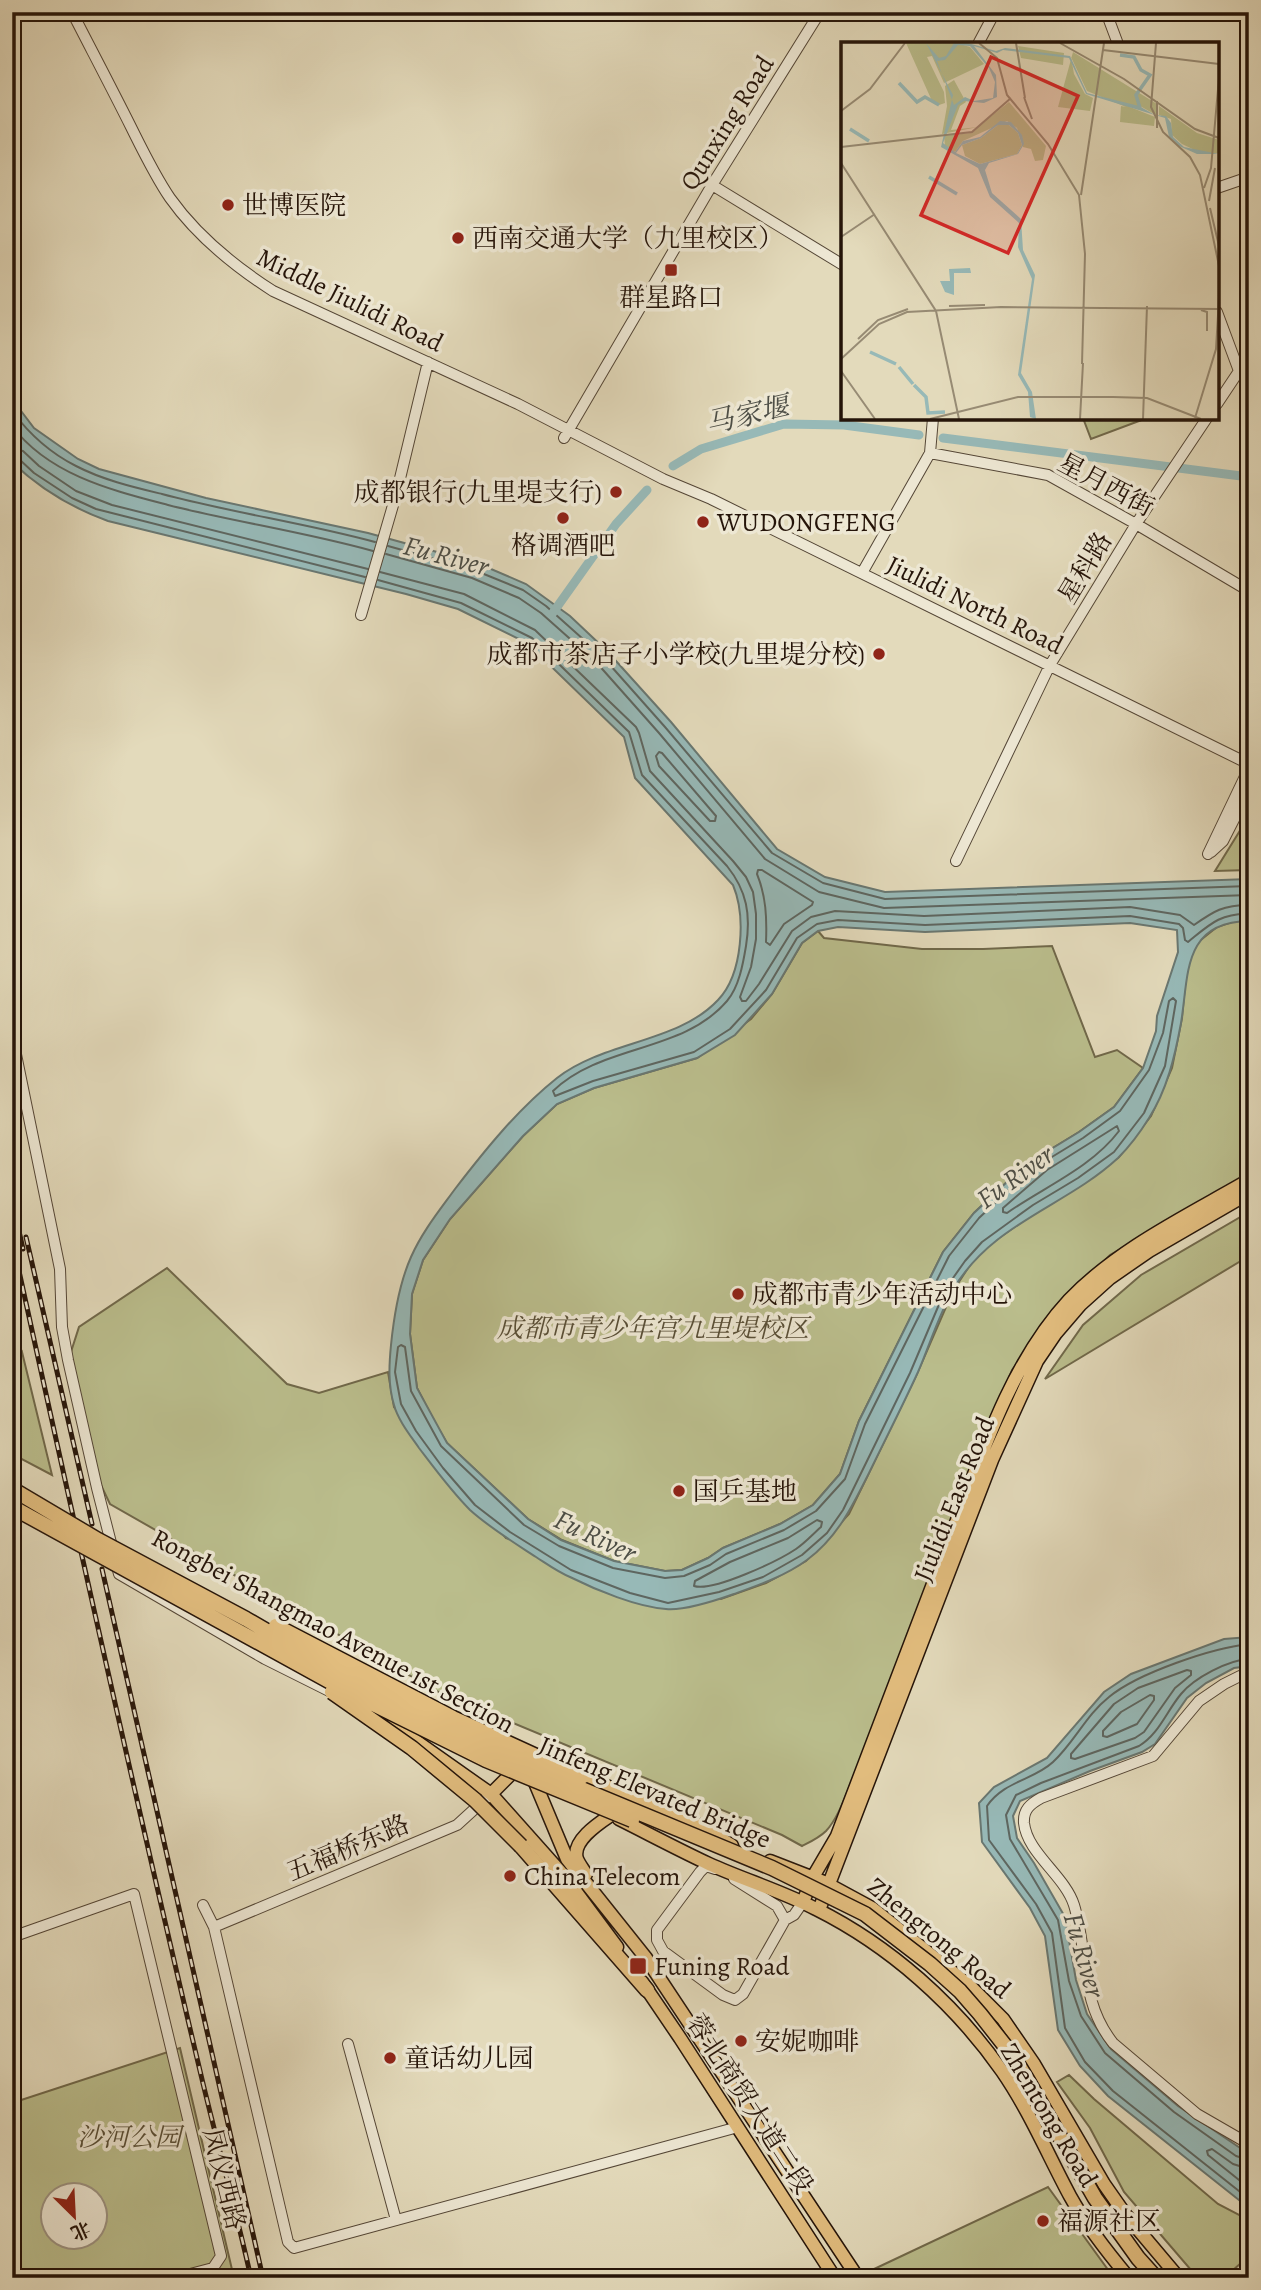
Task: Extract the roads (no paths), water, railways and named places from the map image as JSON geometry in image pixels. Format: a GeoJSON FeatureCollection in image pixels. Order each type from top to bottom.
{"type":"FeatureCollection","features":[{"type":"Feature","properties":{"kind":"highway","name":"Jinfeng Elevated Bridge"},"geometry":{"type":"LineString","coordinates":[[12,1486],[51,1512],[100,1536],[315,1659],[454,1731],[542,1773],[772,1868],[864,1914],[930,1964],[960,1991],[980,2014],[1013,2056],[1095,2198],[1138,2258],[1156,2278]]}},
{"type":"Feature","properties":{"kind":"highway","name":"Jinfeng Elevated Bridge"},"geometry":{"type":"LineString","coordinates":[[12,1508],[349,1692],[486,1760],[781,1882],[854,1916],[874,1929],[932,1975],[987,2036],[1023,2087],[1105,2227],[1144,2278]]}},
{"type":"Feature","properties":{"kind":"highway"},"geometry":{"type":"LineString","coordinates":[[12,1516],[33,1520]]}},
{"type":"Feature","properties":{"kind":"highway"},"geometry":{"type":"LineString","coordinates":[[100,1536],[177,1571],[285,1631],[453,1718],[582,1777],[691,1822],[733,1847]]}},
{"type":"Feature","properties":{"kind":"highway"},"geometry":{"type":"LineString","coordinates":[[235,1628],[412,1748],[475,1800],[521,1846],[647,1990]]}},
{"type":"Feature","properties":{"kind":"main road"},"geometry":{"type":"LineString","coordinates":[[803,1902],[813,1877],[837,1836],[979,1461],[1012,1385],[1031,1350],[1070,1300],[1092,1279],[1149,1238],[1249,1180]]}},
{"type":"Feature","properties":{"kind":"main road","name":"Jiulidi East Road"},"geometry":{"type":"LineString","coordinates":[[819,1910],[992,1460],[1037,1361],[1080,1305],[1110,1278],[1149,1251],[1249,1193]]}},
{"type":"Feature","properties":{"kind":"main road"},"geometry":{"type":"LineString","coordinates":[[12,1508],[68,1543]]}},
{"type":"Feature","properties":{"kind":"main road"},"geometry":{"type":"LineString","coordinates":[[88,1555],[119,1574]]}},
{"type":"Feature","properties":{"kind":"main road","name":"蓉北商贸大道二段"},"geometry":{"type":"LineString","coordinates":[[386,1720],[491,1794],[565,1877],[681,2038],[835,2278]]}},
{"type":"Feature","properties":{"kind":"main road"},"geometry":{"type":"LineString","coordinates":[[491,1794],[526,1759]]}},
{"type":"Feature","properties":{"kind":"main road","name":"Zhengtong Road"},"geometry":{"type":"LineString","coordinates":[[526,1759],[733,1847],[830,1884],[872,1908],[911,1937],[970,1986],[1003,2019],[1034,2064],[1118,2204],[1178,2278]]}},
{"type":"Feature","properties":{"kind":"main road","name":"Rongbei Shangmao Avenue 1st Section"},"geometry":{"type":"LineString","coordinates":[[526,1759],[567,1859],[646,1958],[858,2278]]}},
{"type":"Feature","properties":{"kind":"main road","name":"Zhentong Road"},"geometry":{"type":"LineString","coordinates":[[512,1774],[611,1815],[710,1864],[803,1902],[884,1950],[933,1991],[964,2022],[1002,2070],[1072,2200],[1129,2278]]}},
{"type":"Feature","properties":{"kind":"main road"},"geometry":{"type":"LineString","coordinates":[[599,1899],[576,1857],[577,1849],[593,1828],[611,1815]]}},
{"type":"Feature","properties":{"kind":"street","name":"Middle Jiulidi Road"},"geometry":{"type":"LineString","coordinates":[[72,12],[170,197],[201,234],[243,272],[273,291],[428,362],[567,434]]}},
{"type":"Feature","properties":{"kind":"street","name":"Qunxing Road"},"geometry":{"type":"LineString","coordinates":[[567,434],[712,185],[820,12]]}},
{"type":"Feature","properties":{"kind":"street"},"geometry":{"type":"LineString","coordinates":[[979,42],[995,12]]}},
{"type":"Feature","properties":{"kind":"street"},"geometry":{"type":"LineString","coordinates":[[1106,12],[1117,42]]}},
{"type":"Feature","properties":{"kind":"street"},"geometry":{"type":"LineString","coordinates":[[1219,187],[1249,177]]}},
{"type":"Feature","properties":{"kind":"street"},"geometry":{"type":"LineString","coordinates":[[712,185],[841,264]]}},
{"type":"Feature","properties":{"kind":"street"},"geometry":{"type":"LineString","coordinates":[[1219,317],[1239,371],[1249,378]]}},
{"type":"Feature","properties":{"kind":"street"},"geometry":{"type":"LineString","coordinates":[[363,612],[390,517],[428,362]]}},
{"type":"Feature","properties":{"kind":"street"},"geometry":{"type":"LineString","coordinates":[[1219,401],[1239,371]]}},
{"type":"Feature","properties":{"kind":"street"},"geometry":{"type":"LineString","coordinates":[[862,573],[930,453],[933,420]]}},
{"type":"Feature","properties":{"kind":"street","name":"星科路"},"geometry":{"type":"LineString","coordinates":[[956,861],[1051,665],[1136,524],[1207,420]]}},
{"type":"Feature","properties":{"kind":"street","name":"Jiulidi North Road"},"geometry":{"type":"LineString","coordinates":[[567,434],[711,499],[1051,665],[1249,766]]}},
{"type":"Feature","properties":{"kind":"street","name":"星月西街"},"geometry":{"type":"LineString","coordinates":[[930,453],[1048,475],[1249,591]]}},
{"type":"Feature","properties":{"kind":"street"},"geometry":{"type":"LineString","coordinates":[[1249,766],[1208,854],[1223,841],[1249,790]]}},
{"type":"Feature","properties":{"kind":"street"},"geometry":{"type":"LineString","coordinates":[[12,1035],[60,1269],[64,1338],[100,1536],[119,1574],[265,1658],[386,1720],[471,1751],[512,1774]]}},
{"type":"Feature","properties":{"kind":"street"},"geometry":{"type":"LineString","coordinates":[[12,1486],[68,1516]]}},
{"type":"Feature","properties":{"kind":"street","name":"Rongbei Shangmao Avenue 1st Section"},"geometry":{"type":"LineString","coordinates":[[100,1536],[323,1655],[472,1724],[526,1759]]}},
{"type":"Feature","properties":{"kind":"street"},"geometry":{"type":"LineString","coordinates":[[1249,1675],[1240,1676],[1224,1684],[1199,1701],[1153,1756],[1031,1803],[1025,1811],[1024,1824],[1029,1839],[1069,1892],[1074,1905],[1088,1994],[1102,2030],[1113,2043],[1197,2114],[1249,2144]]}},
{"type":"Feature","properties":{"kind":"street","name":"五福桥东路"},"geometry":{"type":"LineString","coordinates":[[214,1927],[457,1825],[491,1794]]}},
{"type":"Feature","properties":{"kind":"street"},"geometry":{"type":"LineString","coordinates":[[785,1920],[777,1906],[722,1872],[706,1866],[657,1930],[657,1940],[663,1951],[723,1995],[735,2000],[743,1994],[785,1920],[794,1915],[803,1902]]}},
{"type":"Feature","properties":{"kind":"street","name":"凤仪西路"},"geometry":{"type":"LineString","coordinates":[[12,1937],[134,1894],[221,2256],[214,2268],[175,2278]]}},
{"type":"Feature","properties":{"kind":"street"},"geometry":{"type":"LineString","coordinates":[[203,1905],[214,1927],[288,2242],[294,2248],[738,2127]]}},
{"type":"Feature","properties":{"kind":"street"},"geometry":{"type":"LineString","coordinates":[[646,1958],[660,1945]]}},
{"type":"Feature","properties":{"kind":"street"},"geometry":{"type":"LineString","coordinates":[[348,2044],[396,2220]]}},
{"type":"Feature","properties":{"kind":"water","name":"Fu River"},"geometry":{"type":"Polygon","coordinates":[[[12,399],[34,428],[78,459],[99,469],[206,498],[368,533],[477,563],[526,584],[570,616],[607,651],[671,722],[777,849],[825,877],[885,892],[1249,879],[1249,921],[1227,924],[1211,931],[1200,941],[1193,954],[1173,1060],[1161,1096],[1146,1123],[1122,1154],[1097,1175],[1009,1231],[970,1265],[949,1298],[912,1384],[851,1508],[828,1541],[807,1560],[762,1584],[700,1605],[682,1608],[666,1609],[642,1605],[592,1587],[553,1568],[502,1535],[470,1510],[443,1480],[398,1416],[390,1382],[392,1334],[400,1289],[411,1257],[431,1222],[503,1130],[557,1078],[596,1056],[683,1025],[718,1000],[733,975],[740,944],[740,912],[733,885],[635,778],[624,737],[527,643],[458,609],[108,521],[57,497],[12,462],[12,399]],[[1130,923],[925,932],[838,927],[818,931],[802,943],[772,994],[735,1035],[697,1058],[594,1088],[557,1104],[523,1136],[450,1219],[423,1260],[412,1294],[410,1334],[417,1388],[447,1443],[528,1519],[561,1540],[614,1561],[665,1571],[682,1570],[723,1548],[780,1524],[813,1505],[840,1474],[859,1421],[943,1252],[974,1213],[1009,1180],[1038,1157],[1114,1107],[1143,1068],[1178,952],[1177,930],[1130,923]]]}},
{"type":"Feature","properties":{"kind":"water"},"geometry":{"type":"Polygon","coordinates":[[[1249,1637],[1249,1666],[1234,1668],[1206,1683],[1187,1698],[1155,1744],[1142,1752],[1020,1801],[1013,1816],[1017,1838],[1065,1917],[1076,1980],[1087,2014],[1111,2049],[1178,2106],[1249,2154],[1249,2208],[1108,2096],[1080,2066],[1058,2030],[1045,1936],[1030,1908],[982,1842],[979,1803],[994,1787],[1047,1758],[1104,1692],[1131,1674],[1224,1639],[1249,1637]]]}},
{"type":"Feature","properties":{"kind":"waterway","name":"马家堰"},"geometry":{"type":"LineString","coordinates":[[673,466],[701,449],[784,424],[844,425],[919,435]]}},
{"type":"Feature","properties":{"kind":"waterway","name":"马家堰"},"geometry":{"type":"LineString","coordinates":[[943,438],[1249,477]]}},
{"type":"Feature","properties":{"kind":"waterway","name":"马家堰"},"geometry":{"type":"LineString","coordinates":[[552,614],[616,524],[647,490]]}},
{"type":"Feature","properties":{"kind":"railway"},"geometry":{"type":"LineString","coordinates":[[12,1177],[19,1210]]}},
{"type":"Feature","properties":{"kind":"railway"},"geometry":{"type":"LineString","coordinates":[[12,1200],[23,1249]]}},
{"type":"Feature","properties":{"kind":"railway"},"geometry":{"type":"LineString","coordinates":[[26,1237],[92,1524]]}},
{"type":"Feature","properties":{"kind":"railway"},"geometry":{"type":"LineString","coordinates":[[12,1239],[152,1866],[251,2278]]}},
{"type":"Feature","properties":{"kind":"railway"},"geometry":{"type":"LineString","coordinates":[[95,1535],[100,1557]]}},
{"type":"Feature","properties":{"kind":"railway"},"geometry":{"type":"LineString","coordinates":[[102,1569],[263,2278]]}},
{"type":"Feature","properties":{"kind":"place","name":"世博医院"},"geometry":{"type":"Point","coordinates":[228,205]}},
{"type":"Feature","properties":{"kind":"place","name":"西南交通大学（九里校区）"},"geometry":{"type":"Point","coordinates":[458,238]}},
{"type":"Feature","properties":{"kind":"place","name":"群星路口"},"geometry":{"type":"Point","coordinates":[671,270]}},
{"type":"Feature","properties":{"kind":"place","name":"成都银行(九里堤支行)"},"geometry":{"type":"Point","coordinates":[616,492]}},
{"type":"Feature","properties":{"kind":"place","name":"格调酒吧"},"geometry":{"type":"Point","coordinates":[563,518]}},
{"type":"Feature","properties":{"kind":"place","name":"WUDONGFENG"},"geometry":{"type":"Point","coordinates":[703,522]}},
{"type":"Feature","properties":{"kind":"place","name":"成都市茶店子小学校(九里堤分校)"},"geometry":{"type":"Point","coordinates":[879,654]}},
{"type":"Feature","properties":{"kind":"place","name":"成都市青少年活动中心"},"geometry":{"type":"Point","coordinates":[738,1294]}},
{"type":"Feature","properties":{"kind":"place","name":"国乒基地"},"geometry":{"type":"Point","coordinates":[679,1491]}},
{"type":"Feature","properties":{"kind":"place","name":"China Telecom"},"geometry":{"type":"Point","coordinates":[510,1876]}},
{"type":"Feature","properties":{"kind":"place","name":"Funing Road"},"geometry":{"type":"Point","coordinates":[638,1966]}},
{"type":"Feature","properties":{"kind":"place","name":"安妮咖啡"},"geometry":{"type":"Point","coordinates":[741,2041]}},
{"type":"Feature","properties":{"kind":"place","name":"童话幼儿园"},"geometry":{"type":"Point","coordinates":[390,2058]}},
{"type":"Feature","properties":{"kind":"place","name":"福源社区"},"geometry":{"type":"Point","coordinates":[1043,2221]}},
{"type":"Feature","properties":{"kind":"park label","name":"成都市青少年宫九里堤校区"},"geometry":{"type":"Point","coordinates":[653,1328]}},
{"type":"Feature","properties":{"kind":"park label","name":"沙河公园"},"geometry":{"type":"Point","coordinates":[129,2137]}}]}
